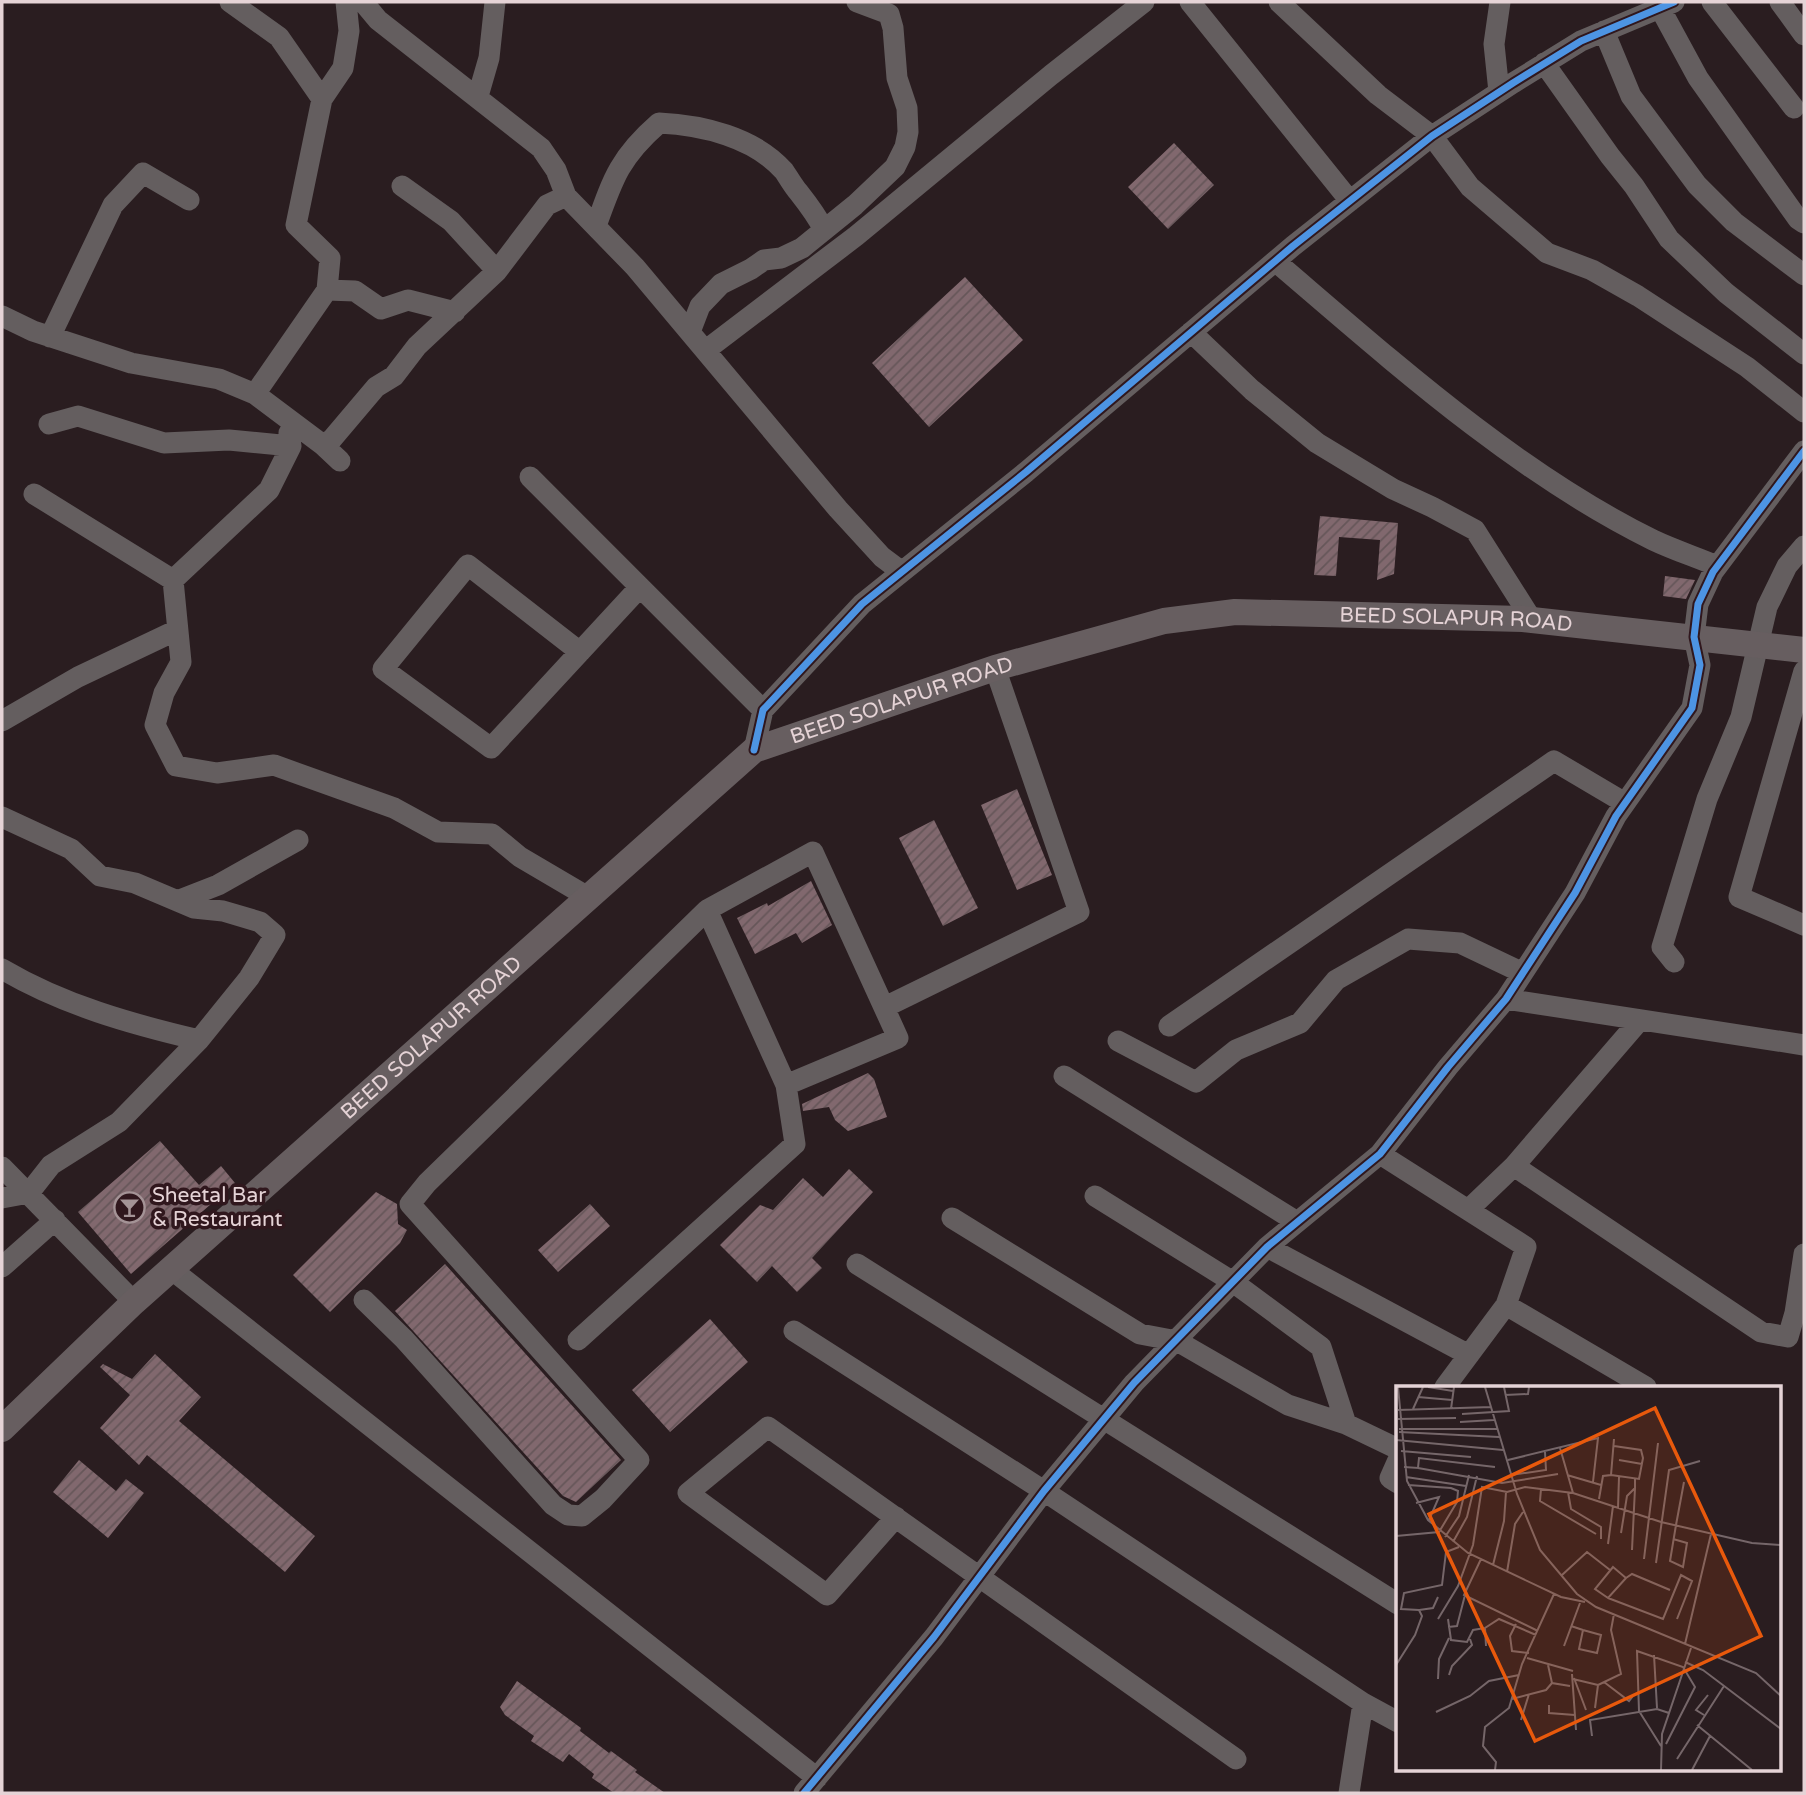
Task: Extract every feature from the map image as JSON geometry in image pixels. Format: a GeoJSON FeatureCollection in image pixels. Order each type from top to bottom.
{"type":"FeatureCollection","features":[{"type":"Feature","properties":{"kind":"main road","name":"BEED SOLAPUR ROAD"},"geometry":{"type":"LineString","coordinates":[[2,1429],[134,1303],[754,750],[995,668],[1164,621],[1235,612],[1532,620],[1804,650]]}},
{"type":"Feature","properties":{"kind":"street"},"geometry":{"type":"LineString","coordinates":[[230,2],[279,37],[322,99]]}},
{"type":"Feature","properties":{"kind":"street"},"geometry":{"type":"LineString","coordinates":[[255,394],[327,290],[330,258],[296,225],[322,99],[343,68],[349,31],[346,2]]}},
{"type":"Feature","properties":{"kind":"street"},"geometry":{"type":"LineString","coordinates":[[363,2],[379,20],[541,148],[556,170],[565,196],[635,267],[881,557],[902,572]]}},
{"type":"Feature","properties":{"kind":"street"},"geometry":{"type":"LineString","coordinates":[[478,96],[489,58],[495,2]]}},
{"type":"Feature","properties":{"kind":"street"},"geometry":{"type":"LineString","coordinates":[[690,332],[699,306],[721,284],[764,260],[781,258],[802,248],[855,205],[895,167],[905,147],[908,132],[907,108],[897,78],[892,8],[858,2]]}},
{"type":"Feature","properties":{"kind":"street"},"geometry":{"type":"LineString","coordinates":[[706,350],[856,236],[1144,2]]}},
{"type":"Feature","properties":{"kind":"street"},"geometry":{"type":"LineString","coordinates":[[1190,2],[1350,201]]}},
{"type":"Feature","properties":{"kind":"street"},"geometry":{"type":"LineString","coordinates":[[1279,2],[1378,95],[1432,136],[1471,187],[1547,253],[1591,270],[1638,296],[1747,367],[1804,412]]}},
{"type":"Feature","properties":{"kind":"street"},"geometry":{"type":"LineString","coordinates":[[1499,92],[1494,44],[1500,2]]}},
{"type":"Feature","properties":{"kind":"street"},"geometry":{"type":"LineString","coordinates":[[1712,2],[1794,108]]}},
{"type":"Feature","properties":{"kind":"street"},"geometry":{"type":"LineString","coordinates":[[1780,2],[1804,35]]}},
{"type":"Feature","properties":{"kind":"street"},"geometry":{"type":"LineString","coordinates":[[754,750],[763,710],[862,604],[1026,472],[1275,261],[1432,136],[1581,41],[1664,4],[1698,78],[1798,219],[1804,223]]}},
{"type":"Feature","properties":{"kind":"street"},"geometry":{"type":"LineString","coordinates":[[1604,31],[1631,96],[1698,186],[1734,222],[1804,275]]}},
{"type":"Feature","properties":{"kind":"street"},"geometry":{"type":"LineString","coordinates":[[1544,63],[1634,186],[1669,239],[1726,293],[1804,354]]}},
{"type":"Feature","properties":{"kind":"street"},"geometry":{"type":"LineString","coordinates":[[596,226],[612,179],[635,144],[659,122],[688,124],[734,138],[759,152],[783,170],[815,212],[824,230]]}},
{"type":"Feature","properties":{"kind":"street"},"geometry":{"type":"LineString","coordinates":[[50,337],[113,205],[143,173],[189,200]]}},
{"type":"Feature","properties":{"kind":"street"},"geometry":{"type":"LineString","coordinates":[[402,186],[451,221],[497,271]]}},
{"type":"Feature","properties":{"kind":"street"},"geometry":{"type":"LineString","coordinates":[[323,446],[376,387],[394,376],[417,346],[497,271],[547,205],[565,196]]}},
{"type":"Feature","properties":{"kind":"street"},"geometry":{"type":"LineString","coordinates":[[1275,261],[1400,368],[1529,467],[1653,540],[1717,566]]}},
{"type":"Feature","properties":{"kind":"street"},"geometry":{"type":"LineString","coordinates":[[327,290],[355,291],[381,309],[408,300],[455,312]]}},
{"type":"Feature","properties":{"kind":"street"},"geometry":{"type":"LineString","coordinates":[[2,316],[50,337],[131,363],[219,379],[255,394],[288,417],[340,461]]}},
{"type":"Feature","properties":{"kind":"street"},"geometry":{"type":"LineString","coordinates":[[1191,332],[1252,390],[1317,443],[1393,489],[1475,530],[1532,620]]}},
{"type":"Feature","properties":{"kind":"street"},"geometry":{"type":"LineString","coordinates":[[49,424],[78,416],[164,443],[229,440],[291,446]]}},
{"type":"Feature","properties":{"kind":"street"},"geometry":{"type":"LineString","coordinates":[[173,580],[269,490],[291,446],[288,417]]}},
{"type":"Feature","properties":{"kind":"street"},"geometry":{"type":"LineString","coordinates":[[172,1269],[810,1785],[934,1637],[1044,1491],[1134,1383],[1266,1247],[1380,1154],[1448,1067],[1506,999],[1575,893],[1625,803],[1692,708],[1700,666],[1694,637],[1698,604],[1717,566],[1804,451]]}},
{"type":"Feature","properties":{"kind":"street"},"geometry":{"type":"LineString","coordinates":[[530,477],[763,710]]}},
{"type":"Feature","properties":{"kind":"street"},"geometry":{"type":"LineString","coordinates":[[34,494],[173,580]]}},
{"type":"Feature","properties":{"kind":"street"},"geometry":{"type":"LineString","coordinates":[[1674,962],[1662,947],[1707,799],[1741,717],[1767,607],[1787,566],[1804,546]]}},
{"type":"Feature","properties":{"kind":"street"},"geometry":{"type":"LineString","coordinates":[[580,652],[468,565],[383,669],[491,748],[580,652],[640,587]]}},
{"type":"Feature","properties":{"kind":"street"},"geometry":{"type":"LineString","coordinates":[[173,580],[181,662],[164,693],[155,725],[176,766],[217,773],[274,765],[394,808],[438,832],[492,834],[520,857],[588,897]]}},
{"type":"Feature","properties":{"kind":"street"},"geometry":{"type":"LineString","coordinates":[[2,721],[78,677],[177,630]]}},
{"type":"Feature","properties":{"kind":"street"},"geometry":{"type":"LineString","coordinates":[[885,1007],[1079,912],[995,668]]}},
{"type":"Feature","properties":{"kind":"street"},"geometry":{"type":"LineString","coordinates":[[1804,671],[1739,897],[1804,925]]}},
{"type":"Feature","properties":{"kind":"street"},"geometry":{"type":"LineString","coordinates":[[1169,1027],[1554,761],[1625,803]]}},
{"type":"Feature","properties":{"kind":"street"},"geometry":{"type":"LineString","coordinates":[[2,817],[71,849],[100,876],[135,883],[194,908],[223,911],[260,922],[275,935],[249,978],[199,1040],[119,1122],[51,1165],[29,1193],[2,1198]]}},
{"type":"Feature","properties":{"kind":"street"},"geometry":{"type":"LineString","coordinates":[[177,901],[218,885],[298,840]]}},
{"type":"Feature","properties":{"kind":"street"},"geometry":{"type":"LineString","coordinates":[[363,1300],[404,1339],[553,1505],[568,1515],[582,1516],[603,1499],[639,1460],[410,1204],[447,1164],[707,911],[813,852],[898,1038],[786,1086]]}},
{"type":"Feature","properties":{"kind":"street"},"geometry":{"type":"LineString","coordinates":[[578,1340],[795,1144],[786,1086],[707,911]]}},
{"type":"Feature","properties":{"kind":"street"},"geometry":{"type":"LineString","coordinates":[[1118,1041],[1196,1082],[1236,1050],[1300,1023],[1336,980],[1408,939],[1460,943],[1523,973]]}},
{"type":"Feature","properties":{"kind":"street"},"geometry":{"type":"LineString","coordinates":[[2,969],[30,986],[91,1010],[199,1040]]}},
{"type":"Feature","properties":{"kind":"street"},"geometry":{"type":"LineString","coordinates":[[1506,999],[1804,1045]]}},
{"type":"Feature","properties":{"kind":"street"},"geometry":{"type":"LineString","coordinates":[[1468,1210],[1514,1167],[1640,1020]]}},
{"type":"Feature","properties":{"kind":"street"},"geometry":{"type":"LineString","coordinates":[[1064,1076],[1297,1223]]}},
{"type":"Feature","properties":{"kind":"street"},"geometry":{"type":"LineString","coordinates":[[1380,1154],[1526,1247],[1506,1305],[1446,1386]]}},
{"type":"Feature","properties":{"kind":"street"},"geometry":{"type":"LineString","coordinates":[[2,1167],[134,1303]]}},
{"type":"Feature","properties":{"kind":"street"},"geometry":{"type":"LineString","coordinates":[[1514,1167],[1762,1332],[1788,1337],[1795,1313],[1804,1255]]}},
{"type":"Feature","properties":{"kind":"street"},"geometry":{"type":"LineString","coordinates":[[1095,1196],[1233,1282],[1321,1347],[1346,1424]]}},
{"type":"Feature","properties":{"kind":"street"},"geometry":{"type":"LineString","coordinates":[[952,1217],[1140,1334],[1177,1341],[1288,1405],[1346,1424],[1396,1448]]}},
{"type":"Feature","properties":{"kind":"street"},"geometry":{"type":"LineString","coordinates":[[2,1267],[55,1220]]}},
{"type":"Feature","properties":{"kind":"street"},"geometry":{"type":"LineString","coordinates":[[1266,1247],[1469,1355]]}},
{"type":"Feature","properties":{"kind":"street"},"geometry":{"type":"LineString","coordinates":[[858,1264],[1396,1603]]}},
{"type":"Feature","properties":{"kind":"street"},"geometry":{"type":"LineString","coordinates":[[1506,1305],[1644,1386]]}},
{"type":"Feature","properties":{"kind":"street"},"geometry":{"type":"LineString","coordinates":[[794,1331],[1044,1491],[1363,1703],[1396,1721]]}},
{"type":"Feature","properties":{"kind":"street"},"geometry":{"type":"LineString","coordinates":[[896,1517],[827,1595],[688,1493],[768,1427],[896,1517],[1236,1759]]}},
{"type":"Feature","properties":{"kind":"street"},"geometry":{"type":"LineString","coordinates":[[1396,1464],[1390,1478],[1396,1482]]}},
{"type":"Feature","properties":{"kind":"street"},"geometry":{"type":"LineString","coordinates":[[1349,1793],[1363,1703]]}},
{"type":"Feature","properties":{"kind":"building"},"geometry":{"type":"Polygon","coordinates":[[[1174,143],[1214,185],[1168,229],[1128,187],[1174,143]]]}},
{"type":"Feature","properties":{"kind":"building"},"geometry":{"type":"Polygon","coordinates":[[[965,277],[1023,340],[929,427],[872,363],[965,277]]]}},
{"type":"Feature","properties":{"kind":"building"},"geometry":{"type":"Polygon","coordinates":[[[1320,516],[1398,523],[1394,574],[1377,580],[1380,540],[1339,537],[1336,576],[1314,575],[1320,516]]]}},
{"type":"Feature","properties":{"kind":"building"},"geometry":{"type":"Polygon","coordinates":[[[1665,576],[1695,580],[1686,599],[1663,596],[1665,576]]]}},
{"type":"Feature","properties":{"kind":"building"},"geometry":{"type":"Polygon","coordinates":[[[1017,789],[1052,875],[1017,890],[981,805],[1017,789]]]}},
{"type":"Feature","properties":{"kind":"building"},"geometry":{"type":"Polygon","coordinates":[[[934,820],[978,908],[943,926],[899,838],[934,820]]]}},
{"type":"Feature","properties":{"kind":"building"},"geometry":{"type":"Polygon","coordinates":[[[811,881],[832,925],[802,943],[796,933],[755,954],[737,918],[767,903],[768,906],[811,881]]]}},
{"type":"Feature","properties":{"kind":"building"},"geometry":{"type":"Polygon","coordinates":[[[868,1073],[874,1079],[887,1117],[848,1131],[835,1120],[829,1107],[803,1111],[802,1104],[868,1073]]]}},
{"type":"Feature","properties":{"kind":"building"},"geometry":{"type":"Polygon","coordinates":[[[160,1141],[199,1185],[221,1166],[235,1183],[131,1274],[78,1212],[160,1141]]]}},
{"type":"Feature","properties":{"kind":"building"},"geometry":{"type":"Polygon","coordinates":[[[849,1169],[873,1192],[812,1258],[822,1268],[797,1292],[772,1266],[757,1282],[720,1245],[760,1205],[773,1210],[803,1178],[823,1197],[849,1169]]]}},
{"type":"Feature","properties":{"kind":"building"},"geometry":{"type":"Polygon","coordinates":[[[376,1192],[397,1204],[398,1224],[407,1230],[400,1243],[330,1312],[293,1275],[376,1192]]]}},
{"type":"Feature","properties":{"kind":"building"},"geometry":{"type":"Polygon","coordinates":[[[590,1204],[610,1226],[558,1272],[538,1250],[590,1204]]]}},
{"type":"Feature","properties":{"kind":"building"},"geometry":{"type":"Polygon","coordinates":[[[445,1264],[621,1460],[576,1502],[563,1496],[395,1311],[445,1264]]]}},
{"type":"Feature","properties":{"kind":"building"},"geometry":{"type":"Polygon","coordinates":[[[710,1319],[748,1362],[670,1432],[632,1390],[710,1319]]]}},
{"type":"Feature","properties":{"kind":"building"},"geometry":{"type":"Polygon","coordinates":[[[155,1354],[201,1397],[179,1421],[315,1536],[285,1572],[147,1455],[139,1465],[100,1428],[130,1395],[100,1367],[103,1364],[132,1379],[155,1354]]]}},
{"type":"Feature","properties":{"kind":"building"},"geometry":{"type":"Polygon","coordinates":[[[79,1460],[116,1491],[126,1479],[144,1493],[108,1538],[53,1492],[79,1460]]]}},
{"type":"Feature","properties":{"kind":"building"},"geometry":{"type":"Polygon","coordinates":[[[517,1681],[665,1793],[614,1793],[592,1778],[594,1774],[569,1754],[563,1762],[531,1741],[534,1736],[505,1715],[500,1707],[517,1681]]]}},
{"type":"Feature","properties":{"kind":"cycle path"},"geometry":{"type":"LineString","coordinates":[[754,750],[763,710],[862,604],[1026,472],[1293,246],[1432,136],[1513,83],[1581,41],[1674,2]]}},
{"type":"Feature","properties":{"kind":"cycle path"},"geometry":{"type":"LineString","coordinates":[[804,1793],[934,1637],[1044,1491],[1134,1383],[1267,1247],[1380,1154],[1448,1067],[1506,999],[1575,893],[1616,816],[1692,708],[1700,665],[1694,637],[1698,604],[1713,572],[1804,451]]}},
{"type":"Feature","properties":{"kind":"place","name":"Sheetal Bar & Restaurant"},"geometry":{"type":"Point","coordinates":[129,1207]}}]}
